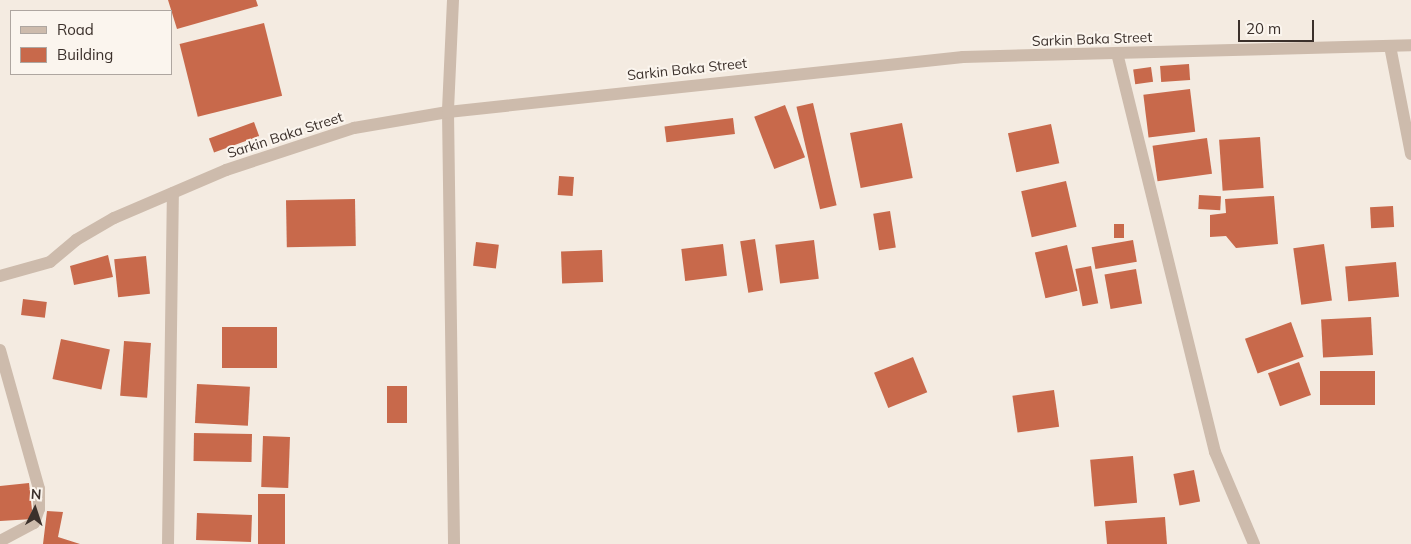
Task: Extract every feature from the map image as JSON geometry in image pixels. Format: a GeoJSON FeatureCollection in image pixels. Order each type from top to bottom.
{"type":"FeatureCollection","features":[{"type":"Feature","properties":{"kind":"street"},"geometry":{"type":"LineString","coordinates":[[453,0],[448,112],[454,544]]}},
{"type":"Feature","properties":{"kind":"street","name":"Sarkin Baka Street"},"geometry":{"type":"LineString","coordinates":[[0,276],[50,262],[76,240],[114,218],[226,170],[354,128],[448,112],[963,57],[1411,45]]}},
{"type":"Feature","properties":{"kind":"street"},"geometry":{"type":"LineString","coordinates":[[1390,46],[1411,154]]}},
{"type":"Feature","properties":{"kind":"street"},"geometry":{"type":"LineString","coordinates":[[1118,53],[1215,452],[1254,544]]}},
{"type":"Feature","properties":{"kind":"street"},"geometry":{"type":"LineString","coordinates":[[168,544],[173,193]]}},
{"type":"Feature","properties":{"kind":"street"},"geometry":{"type":"LineString","coordinates":[[0,350],[39,489],[39,509],[34,523],[0,541]]}},
{"type":"Feature","properties":{"kind":"building"},"geometry":{"type":"Polygon","coordinates":[[[168,0],[256,0],[258,6],[177,29],[168,0]]]}},
{"type":"Feature","properties":{"kind":"building"},"geometry":{"type":"Polygon","coordinates":[[[264,23],[282,96],[198,117],[180,44],[264,23]]]}},
{"type":"Feature","properties":{"kind":"building"},"geometry":{"type":"Polygon","coordinates":[[[1189,64],[1190,80],[1161,82],[1160,66],[1189,64]]]}},
{"type":"Feature","properties":{"kind":"building"},"geometry":{"type":"Polygon","coordinates":[[[1151,67],[1153,82],[1135,84],[1133,70],[1151,67]]]}},
{"type":"Feature","properties":{"kind":"building"},"geometry":{"type":"Polygon","coordinates":[[[1190,89],[1195,132],[1149,137],[1143,95],[1190,89]]]}},
{"type":"Feature","properties":{"kind":"building"},"geometry":{"type":"Polygon","coordinates":[[[813,103],[837,205],[820,209],[796,107],[813,103]]]}},
{"type":"Feature","properties":{"kind":"building"},"geometry":{"type":"Polygon","coordinates":[[[785,105],[805,157],[774,169],[754,117],[785,105]]]}},
{"type":"Feature","properties":{"kind":"building"},"geometry":{"type":"Polygon","coordinates":[[[733,118],[735,134],[666,142],[665,126],[733,118]]]}},
{"type":"Feature","properties":{"kind":"building"},"geometry":{"type":"Polygon","coordinates":[[[254,122],[259,136],[214,153],[209,138],[254,122]]]}},
{"type":"Feature","properties":{"kind":"building"},"geometry":{"type":"Polygon","coordinates":[[[902,123],[913,178],[861,188],[850,133],[902,123]]]}},
{"type":"Feature","properties":{"kind":"building"},"geometry":{"type":"Polygon","coordinates":[[[1051,124],[1059,163],[1016,172],[1008,133],[1051,124]]]}},
{"type":"Feature","properties":{"kind":"building"},"geometry":{"type":"Polygon","coordinates":[[[1260,137],[1264,188],[1223,191],[1219,140],[1260,137]]]}},
{"type":"Feature","properties":{"kind":"building"},"geometry":{"type":"Polygon","coordinates":[[[1207,138],[1212,174],[1158,181],[1153,146],[1207,138]]]}},
{"type":"Feature","properties":{"kind":"building"},"geometry":{"type":"Polygon","coordinates":[[[559,176],[574,177],[573,196],[558,195],[559,176]]]}},
{"type":"Feature","properties":{"kind":"building"},"geometry":{"type":"Polygon","coordinates":[[[1066,181],[1077,227],[1032,237],[1021,191],[1066,181]]]}},
{"type":"Feature","properties":{"kind":"building"},"geometry":{"type":"Polygon","coordinates":[[[1199,195],[1221,196],[1220,210],[1198,209],[1199,195]]]}},
{"type":"Feature","properties":{"kind":"building"},"geometry":{"type":"Polygon","coordinates":[[[1274,196],[1278,244],[1236,248],[1226,236],[1210,237],[1210,215],[1226,213],[1225,199],[1274,196]]]}},
{"type":"Feature","properties":{"kind":"building"},"geometry":{"type":"Polygon","coordinates":[[[355,199],[356,246],[287,247],[286,200],[355,199]]]}},
{"type":"Feature","properties":{"kind":"building"},"geometry":{"type":"Polygon","coordinates":[[[1393,206],[1394,227],[1371,228],[1370,207],[1393,206]]]}},
{"type":"Feature","properties":{"kind":"building"},"geometry":{"type":"Polygon","coordinates":[[[890,211],[896,248],[879,250],[873,214],[890,211]]]}},
{"type":"Feature","properties":{"kind":"building"},"geometry":{"type":"Polygon","coordinates":[[[1114,224],[1124,224],[1124,238],[1114,238],[1114,224]]]}},
{"type":"Feature","properties":{"kind":"building"},"geometry":{"type":"Polygon","coordinates":[[[755,239],[763,290],[748,293],[740,241],[755,239]]]}},
{"type":"Feature","properties":{"kind":"building"},"geometry":{"type":"Polygon","coordinates":[[[814,240],[819,279],[780,283],[775,245],[814,240]]]}},
{"type":"Feature","properties":{"kind":"building"},"geometry":{"type":"Polygon","coordinates":[[[1133,240],[1137,262],[1095,269],[1092,247],[1133,240]]]}},
{"type":"Feature","properties":{"kind":"building"},"geometry":{"type":"Polygon","coordinates":[[[476,242],[499,245],[496,269],[473,266],[476,242]]]}},
{"type":"Feature","properties":{"kind":"building"},"geometry":{"type":"Polygon","coordinates":[[[723,244],[727,276],[685,281],[681,249],[723,244]]]}},
{"type":"Feature","properties":{"kind":"building"},"geometry":{"type":"Polygon","coordinates":[[[1324,244],[1332,300],[1301,305],[1293,248],[1324,244]]]}},
{"type":"Feature","properties":{"kind":"building"},"geometry":{"type":"Polygon","coordinates":[[[1067,245],[1078,291],[1045,298],[1035,252],[1067,245]]]}},
{"type":"Feature","properties":{"kind":"building"},"geometry":{"type":"Polygon","coordinates":[[[602,250],[603,282],[562,283],[561,251],[602,250]]]}},
{"type":"Feature","properties":{"kind":"building"},"geometry":{"type":"Polygon","coordinates":[[[108,255],[113,277],[74,285],[70,266],[108,255]]]}},
{"type":"Feature","properties":{"kind":"building"},"geometry":{"type":"Polygon","coordinates":[[[146,256],[150,294],[118,297],[114,259],[146,256]]]}},
{"type":"Feature","properties":{"kind":"building"},"geometry":{"type":"Polygon","coordinates":[[[1396,262],[1399,297],[1348,301],[1345,266],[1396,262]]]}},
{"type":"Feature","properties":{"kind":"building"},"geometry":{"type":"Polygon","coordinates":[[[1091,266],[1098,303],[1083,306],[1075,269],[1091,266]]]}},
{"type":"Feature","properties":{"kind":"building"},"geometry":{"type":"Polygon","coordinates":[[[1136,269],[1142,303],[1111,309],[1104,275],[1136,269]]]}},
{"type":"Feature","properties":{"kind":"building"},"geometry":{"type":"Polygon","coordinates":[[[23,299],[47,302],[45,318],[21,315],[23,299]]]}},
{"type":"Feature","properties":{"kind":"building"},"geometry":{"type":"Polygon","coordinates":[[[1371,317],[1373,355],[1323,358],[1321,320],[1371,317]]]}},
{"type":"Feature","properties":{"kind":"building"},"geometry":{"type":"Polygon","coordinates":[[[1291,322],[1304,357],[1258,374],[1245,339],[1291,322]]]}},
{"type":"Feature","properties":{"kind":"building"},"geometry":{"type":"Polygon","coordinates":[[[222,327],[277,327],[277,368],[222,368],[222,327]]]}},
{"type":"Feature","properties":{"kind":"building"},"geometry":{"type":"Polygon","coordinates":[[[61,339],[110,349],[101,389],[52,379],[61,339]]]}},
{"type":"Feature","properties":{"kind":"building"},"geometry":{"type":"Polygon","coordinates":[[[124,341],[151,343],[147,398],[120,396],[124,341]]]}},
{"type":"Feature","properties":{"kind":"building"},"geometry":{"type":"Polygon","coordinates":[[[913,357],[927,392],[888,408],[874,373],[913,357]]]}},
{"type":"Feature","properties":{"kind":"building"},"geometry":{"type":"Polygon","coordinates":[[[1299,362],[1311,395],[1280,406],[1268,373],[1299,362]]]}},
{"type":"Feature","properties":{"kind":"building"},"geometry":{"type":"Polygon","coordinates":[[[1320,371],[1375,371],[1375,405],[1320,405],[1320,371]]]}},
{"type":"Feature","properties":{"kind":"building"},"geometry":{"type":"Polygon","coordinates":[[[197,384],[250,387],[248,426],[195,423],[197,384]]]}},
{"type":"Feature","properties":{"kind":"building"},"geometry":{"type":"Polygon","coordinates":[[[387,386],[407,386],[407,423],[387,423],[387,386]]]}},
{"type":"Feature","properties":{"kind":"building"},"geometry":{"type":"Polygon","coordinates":[[[1054,390],[1059,427],[1018,432],[1012,396],[1054,390]]]}},
{"type":"Feature","properties":{"kind":"building"},"geometry":{"type":"Polygon","coordinates":[[[194,433],[252,434],[252,462],[194,461],[194,433]]]}},
{"type":"Feature","properties":{"kind":"building"},"geometry":{"type":"Polygon","coordinates":[[[263,436],[290,437],[288,488],[261,487],[263,436]]]}},
{"type":"Feature","properties":{"kind":"building"},"geometry":{"type":"Polygon","coordinates":[[[1133,456],[1137,503],[1094,507],[1090,460],[1133,456]]]}},
{"type":"Feature","properties":{"kind":"building"},"geometry":{"type":"Polygon","coordinates":[[[1194,470],[1200,501],[1179,505],[1173,474],[1194,470]]]}},
{"type":"Feature","properties":{"kind":"building"},"geometry":{"type":"Polygon","coordinates":[[[29,483],[33,519],[0,521],[0,486],[29,483]]]}},
{"type":"Feature","properties":{"kind":"building"},"geometry":{"type":"Polygon","coordinates":[[[258,494],[285,494],[285,544],[258,544],[258,494]]]}},
{"type":"Feature","properties":{"kind":"building"},"geometry":{"type":"Polygon","coordinates":[[[47,511],[63,512],[58,537],[80,544],[43,544],[47,511]]]}},
{"type":"Feature","properties":{"kind":"building"},"geometry":{"type":"Polygon","coordinates":[[[197,513],[252,515],[251,542],[196,540],[197,513]]]}},
{"type":"Feature","properties":{"kind":"building"},"geometry":{"type":"Polygon","coordinates":[[[1165,517],[1167,544],[1107,544],[1105,521],[1165,517]]]}}]}
